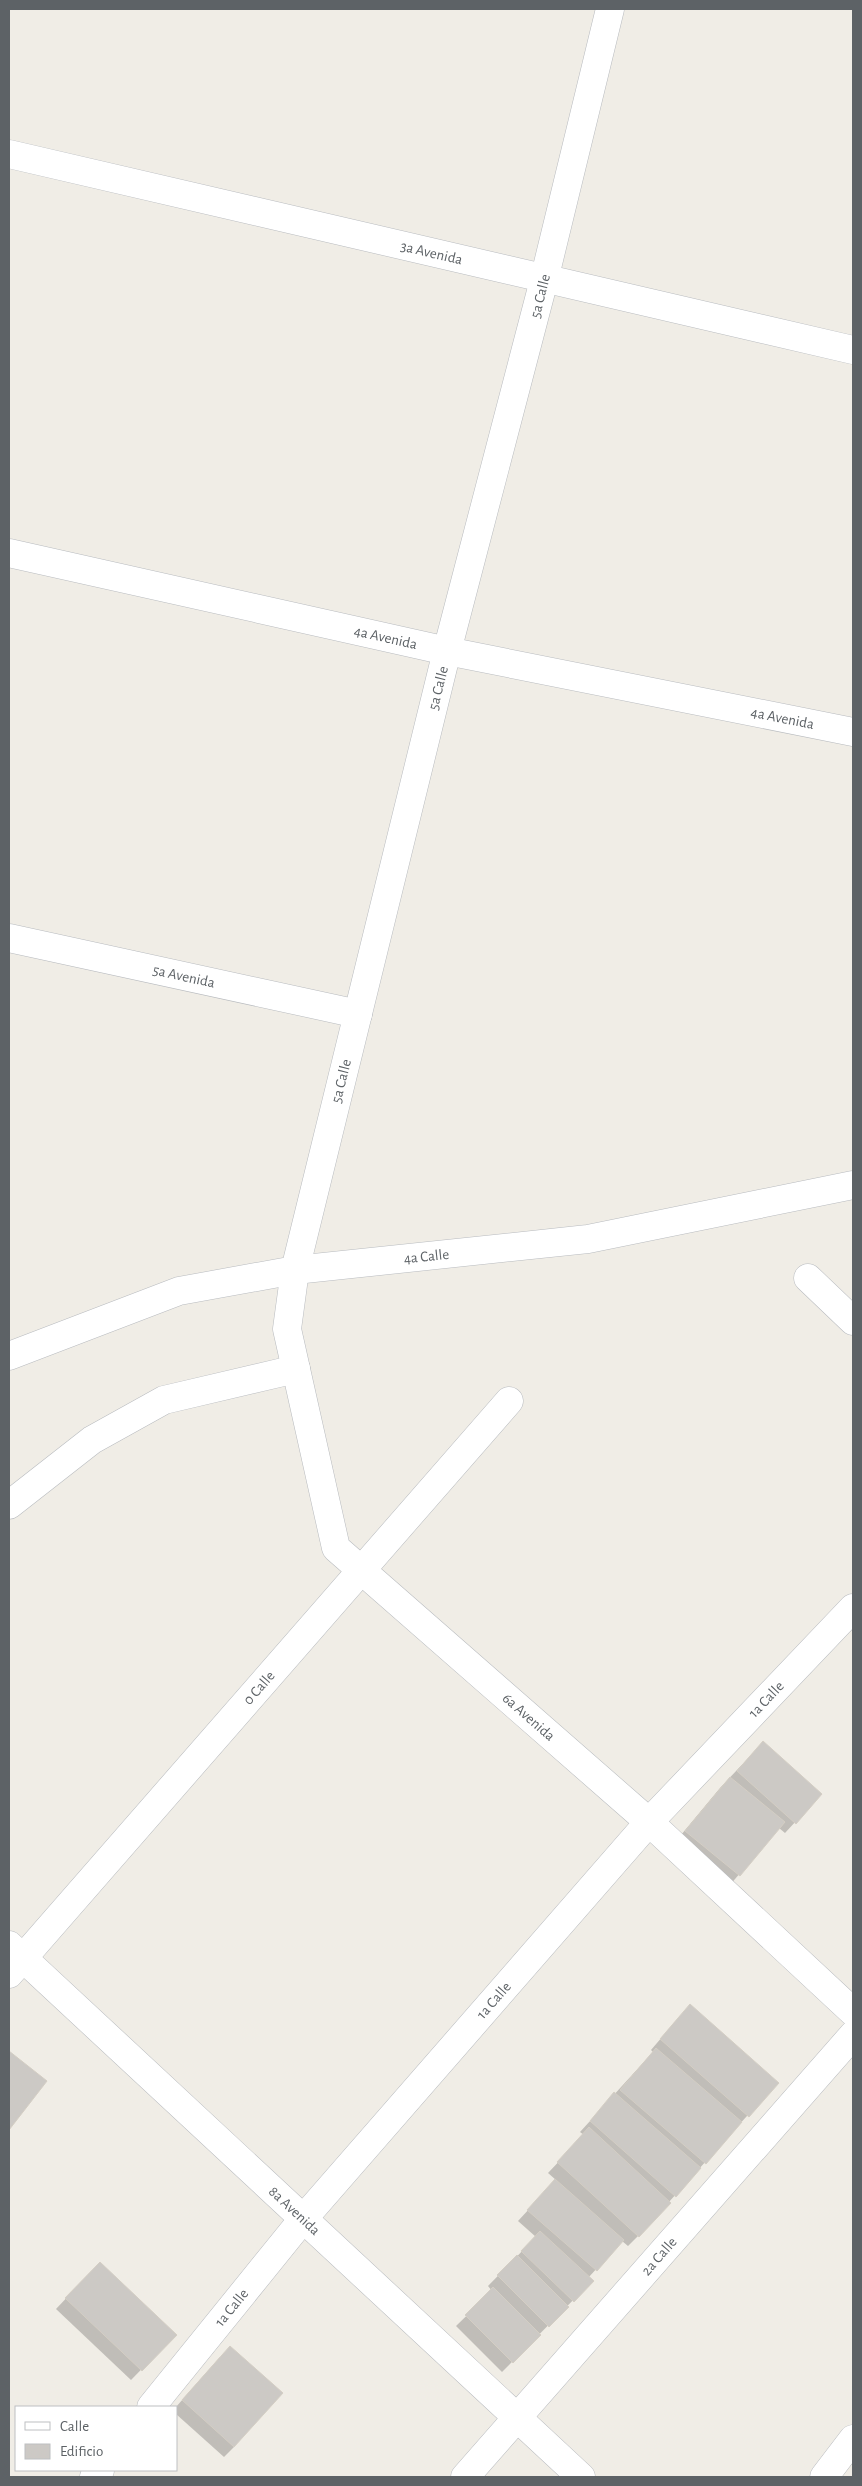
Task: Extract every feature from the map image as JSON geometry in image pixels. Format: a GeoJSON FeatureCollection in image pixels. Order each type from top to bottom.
{"type":"FeatureCollection","features":[{"type":"Feature","properties":{"kind":"street","name":"5a Calle"},"geometry":{"type":"LineString","coordinates":[[296,1370],[287,1329],[295,1270],[447,651],[544,280],[610,9]]}},
{"type":"Feature","properties":{"kind":"street","name":"3a Avenida"},"geometry":{"type":"LineString","coordinates":[[9,154],[544,280],[853,350]]}},
{"type":"Feature","properties":{"kind":"street","name":"4a Avenida"},"geometry":{"type":"LineString","coordinates":[[9,554],[447,651],[853,732]]}},
{"type":"Feature","properties":{"kind":"street","name":"5a Avenida"},"geometry":{"type":"LineString","coordinates":[[9,938],[358,1014]]}},
{"type":"Feature","properties":{"kind":"street","name":"4a Calle"},"geometry":{"type":"LineString","coordinates":[[9,1356],[179,1291],[295,1270],[588,1239],[853,1184]]}},
{"type":"Feature","properties":{"kind":"street"},"geometry":{"type":"LineString","coordinates":[[808,1278],[853,1320]]}},
{"type":"Feature","properties":{"kind":"street"},"geometry":{"type":"LineString","coordinates":[[9,1505],[92,1440],[164,1400],[296,1370]]}},
{"type":"Feature","properties":{"kind":"street","name":"6a Avenida"},"geometry":{"type":"LineString","coordinates":[[296,1370],[336,1548],[649,1822],[853,2012]]}},
{"type":"Feature","properties":{"kind":"street","name":"0 Calle"},"geometry":{"type":"LineString","coordinates":[[13,1958],[362,1570],[509,1401]]}},
{"type":"Feature","properties":{"kind":"street","name":"1a Calle"},"geometry":{"type":"LineString","coordinates":[[152,2406],[303,2218],[649,1822],[853,1608]]}},
{"type":"Feature","properties":{"kind":"street","name":"8a Avenida"},"geometry":{"type":"LineString","coordinates":[[13,1958],[303,2218],[581,2477]]}},
{"type":"Feature","properties":{"kind":"street","name":"2a Calle"},"geometry":{"type":"LineString","coordinates":[[465,2477],[853,2035]]}},
{"type":"Feature","properties":{"kind":"street"},"geometry":{"type":"LineString","coordinates":[[824,2477],[853,2439]]}},
{"type":"Feature","properties":{"kind":"building"},"geometry":{"type":"Polygon","coordinates":[[[763,1741],[822,1794],[796,1824],[737,1771],[763,1741]]]}},
{"type":"Feature","properties":{"kind":"building"},"geometry":{"type":"Polygon","coordinates":[[[730,1777],[785,1822],[740,1876],[685,1831],[730,1777]]]}},
{"type":"Feature","properties":{"kind":"building"},"geometry":{"type":"Polygon","coordinates":[[[690,2004],[779,2083],[749,2117],[660,2039],[690,2004]]]}},
{"type":"Feature","properties":{"kind":"building"},"geometry":{"type":"Polygon","coordinates":[[[656,2048],[742,2122],[706,2164],[620,2090],[656,2048]]]}},
{"type":"Feature","properties":{"kind":"building"},"geometry":{"type":"Polygon","coordinates":[[[9,2051],[47,2081],[9,2130],[9,2051]]]}},
{"type":"Feature","properties":{"kind":"building"},"geometry":{"type":"Polygon","coordinates":[[[614,2092],[701,2168],[676,2197],[590,2121],[614,2092]]]}},
{"type":"Feature","properties":{"kind":"building"},"geometry":{"type":"Polygon","coordinates":[[[589,2127],[671,2203],[639,2237],[557,2162],[589,2127]]]}},
{"type":"Feature","properties":{"kind":"building"},"geometry":{"type":"Polygon","coordinates":[[[555,2179],[624,2240],[597,2271],[527,2210],[555,2179]]]}},
{"type":"Feature","properties":{"kind":"building"},"geometry":{"type":"Polygon","coordinates":[[[540,2231],[594,2281],[574,2302],[521,2251],[540,2231]]]}},
{"type":"Feature","properties":{"kind":"building"},"geometry":{"type":"Polygon","coordinates":[[[517,2255],[569,2307],[549,2327],[497,2275],[517,2255]]]}},
{"type":"Feature","properties":{"kind":"building"},"geometry":{"type":"Polygon","coordinates":[[[100,2262],[177,2335],[142,2371],[65,2298],[100,2262]]]}},
{"type":"Feature","properties":{"kind":"building"},"geometry":{"type":"Polygon","coordinates":[[[493,2287],[541,2335],[513,2363],[465,2315],[493,2287]]]}},
{"type":"Feature","properties":{"kind":"building"},"geometry":{"type":"Polygon","coordinates":[[[230,2346],[283,2393],[234,2447],[182,2400],[230,2346]]]}}]}
